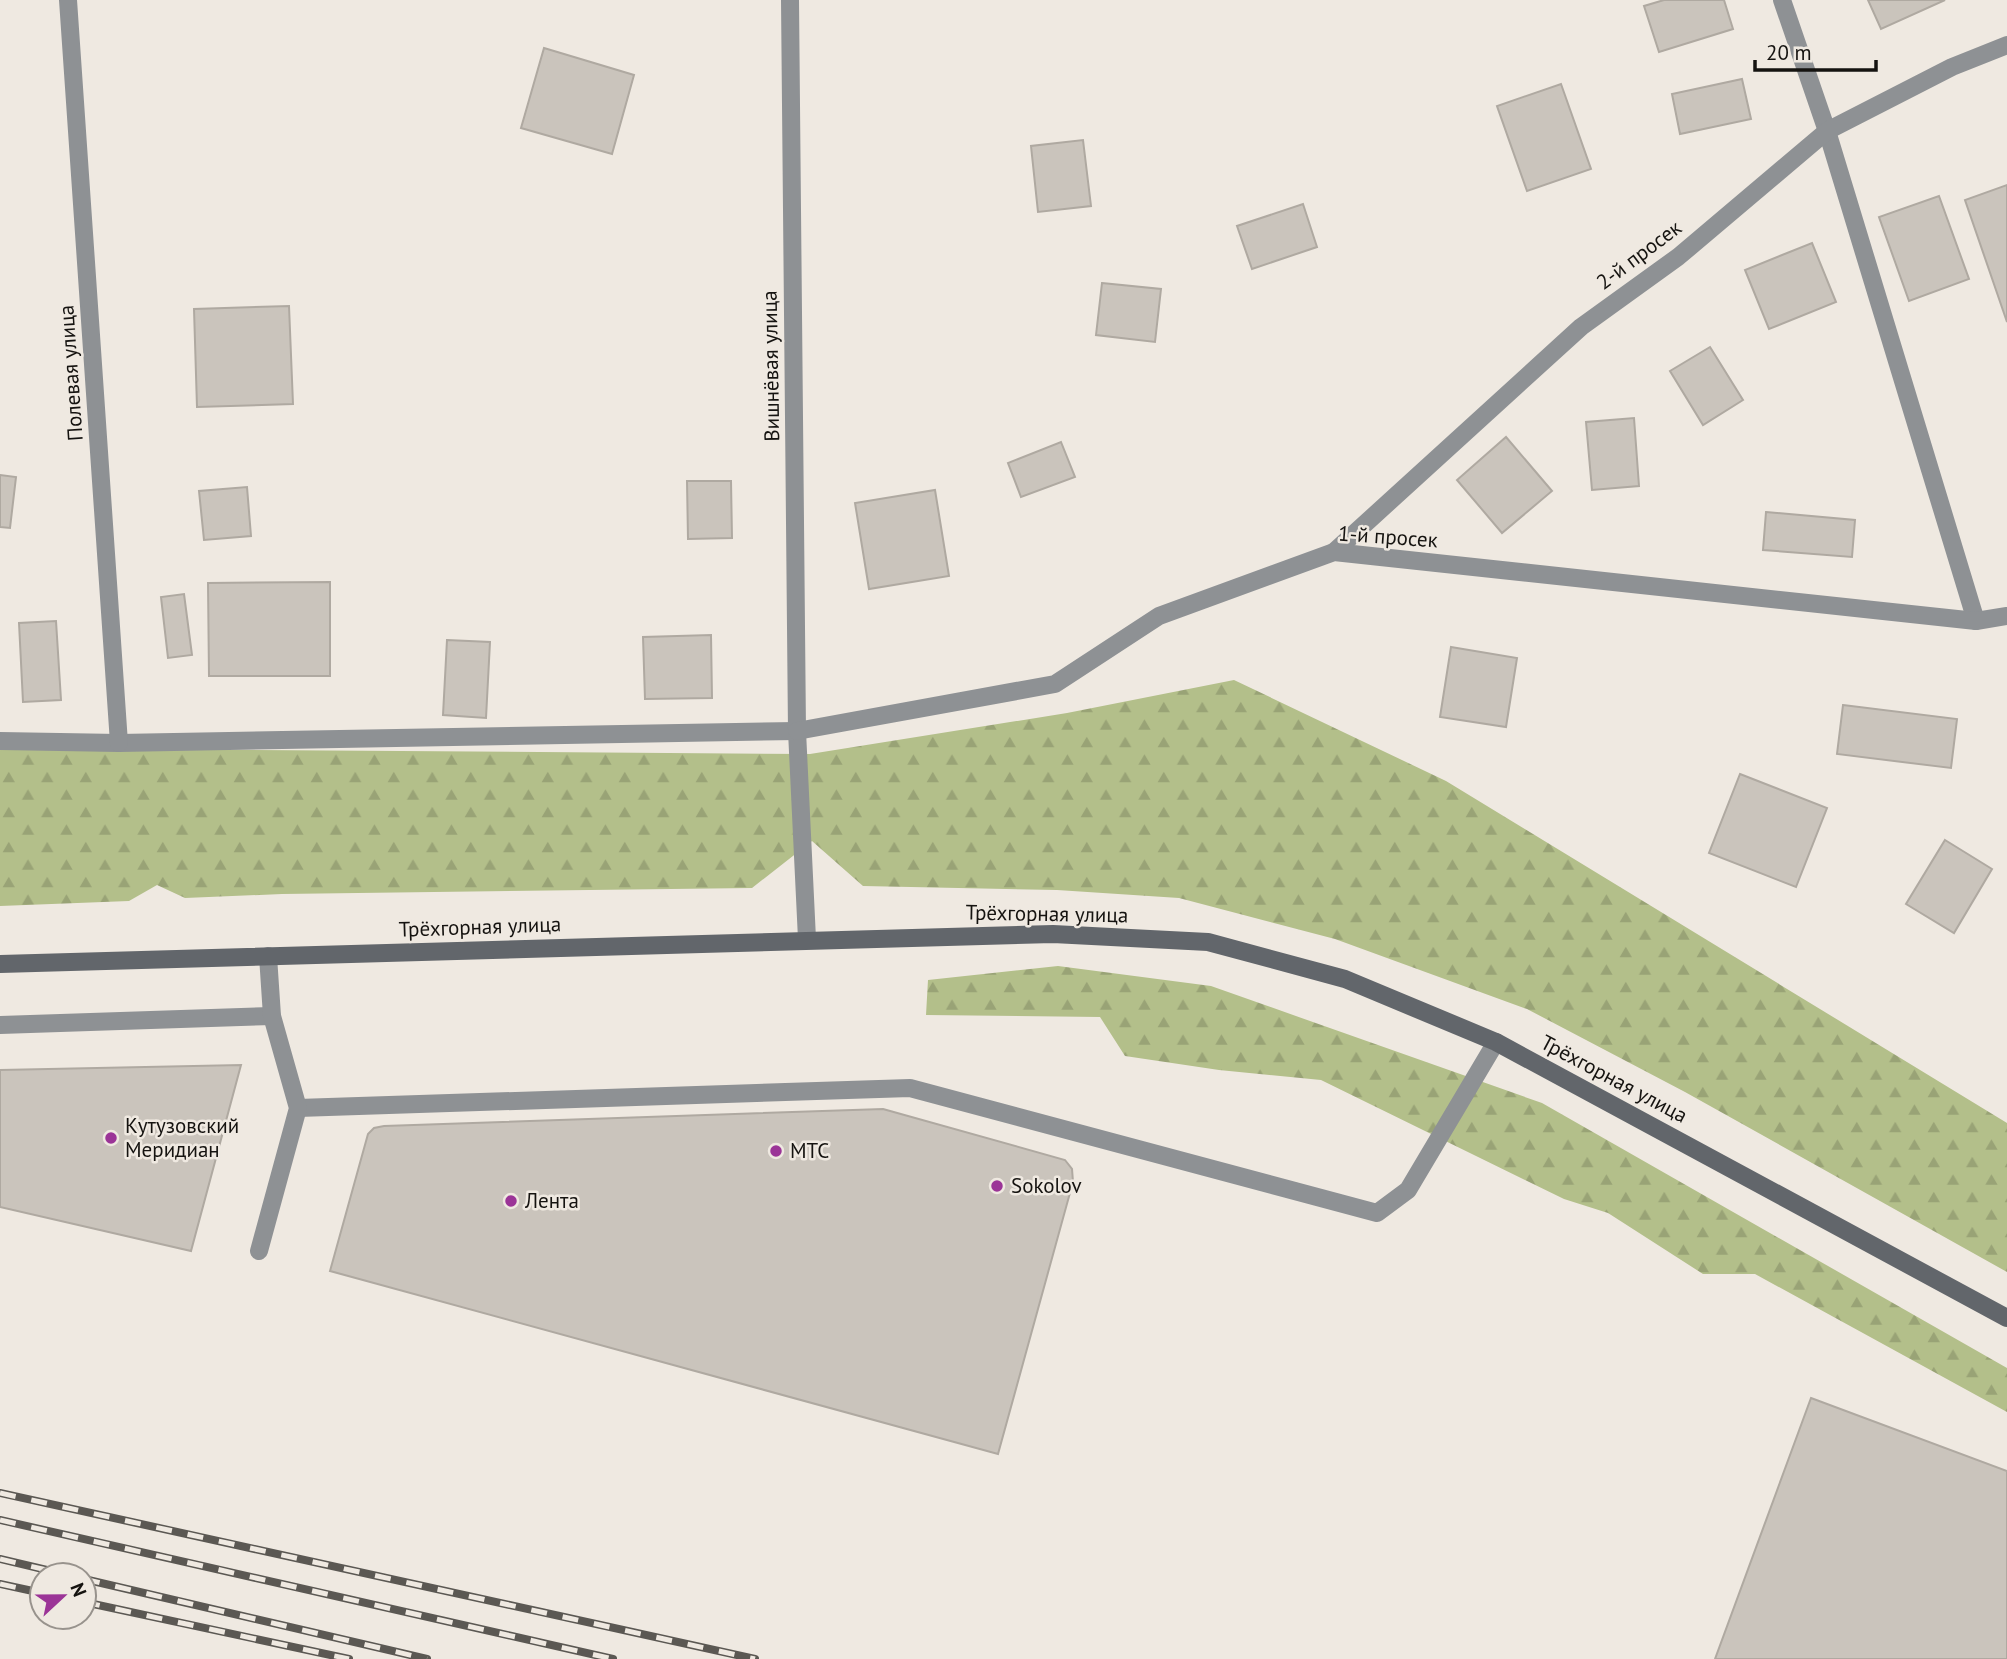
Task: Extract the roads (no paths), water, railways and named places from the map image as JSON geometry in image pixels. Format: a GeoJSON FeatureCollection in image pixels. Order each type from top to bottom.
{"type":"FeatureCollection","features":[{"type":"Feature","properties":{"kind":"street","name":"Полевая улица"},"geometry":{"type":"LineString","coordinates":[[68,0],[119,743]]}},
{"type":"Feature","properties":{"kind":"street","name":"Вишнёвая улица"},"geometry":{"type":"LineString","coordinates":[[790,0],[797,731],[807,939]]}},
{"type":"Feature","properties":{"kind":"street"},"geometry":{"type":"LineString","coordinates":[[1782,0],[1827,131],[1976,621]]}},
{"type":"Feature","properties":{"kind":"street","name":"2-й просек"},"geometry":{"type":"LineString","coordinates":[[1334,552],[1581,327],[1678,257],[1827,131],[1952,67],[2007,45]]}},
{"type":"Feature","properties":{"kind":"street","name":"1-й просек"},"geometry":{"type":"LineString","coordinates":[[0,741],[119,743],[797,731],[1055,684],[1159,616],[1334,552],[1976,621],[2007,616]]}},
{"type":"Feature","properties":{"kind":"street","name":"Трёхгорная улица"},"geometry":{"type":"LineString","coordinates":[[0,964],[1053,934],[1208,942],[1345,979],[1496,1042],[2007,1318]]}},
{"type":"Feature","properties":{"kind":"street"},"geometry":{"type":"LineString","coordinates":[[259,1251],[298,1108],[272,1016],[268,956]]}},
{"type":"Feature","properties":{"kind":"street"},"geometry":{"type":"LineString","coordinates":[[0,1025],[272,1016]]}},
{"type":"Feature","properties":{"kind":"street"},"geometry":{"type":"LineString","coordinates":[[298,1108],[910,1088],[1377,1213],[1408,1190],[1496,1042]]}},
{"type":"Feature","properties":{"kind":"railway"},"geometry":{"type":"LineString","coordinates":[[0,1493],[755,1659]]}},
{"type":"Feature","properties":{"kind":"railway"},"geometry":{"type":"LineString","coordinates":[[0,1520],[613,1659]]}},
{"type":"Feature","properties":{"kind":"railway"},"geometry":{"type":"LineString","coordinates":[[0,1559],[28,1566]]}},
{"type":"Feature","properties":{"kind":"railway"},"geometry":{"type":"LineString","coordinates":[[98,1582],[427,1659]]}},
{"type":"Feature","properties":{"kind":"railway"},"geometry":{"type":"LineString","coordinates":[[0,1584],[28,1590]]}},
{"type":"Feature","properties":{"kind":"railway"},"geometry":{"type":"LineString","coordinates":[[98,1605],[349,1659]]}},
{"type":"Feature","properties":{"kind":"place","name":"Кутузовский Меридиан"},"geometry":{"type":"Point","coordinates":[111,1138]}},
{"type":"Feature","properties":{"kind":"place","name":"МТС"},"geometry":{"type":"Point","coordinates":[776,1151]}},
{"type":"Feature","properties":{"kind":"place","name":"Sokolov"},"geometry":{"type":"Point","coordinates":[997,1186]}},
{"type":"Feature","properties":{"kind":"place","name":"Лента"},"geometry":{"type":"Point","coordinates":[511,1201]}}]}
